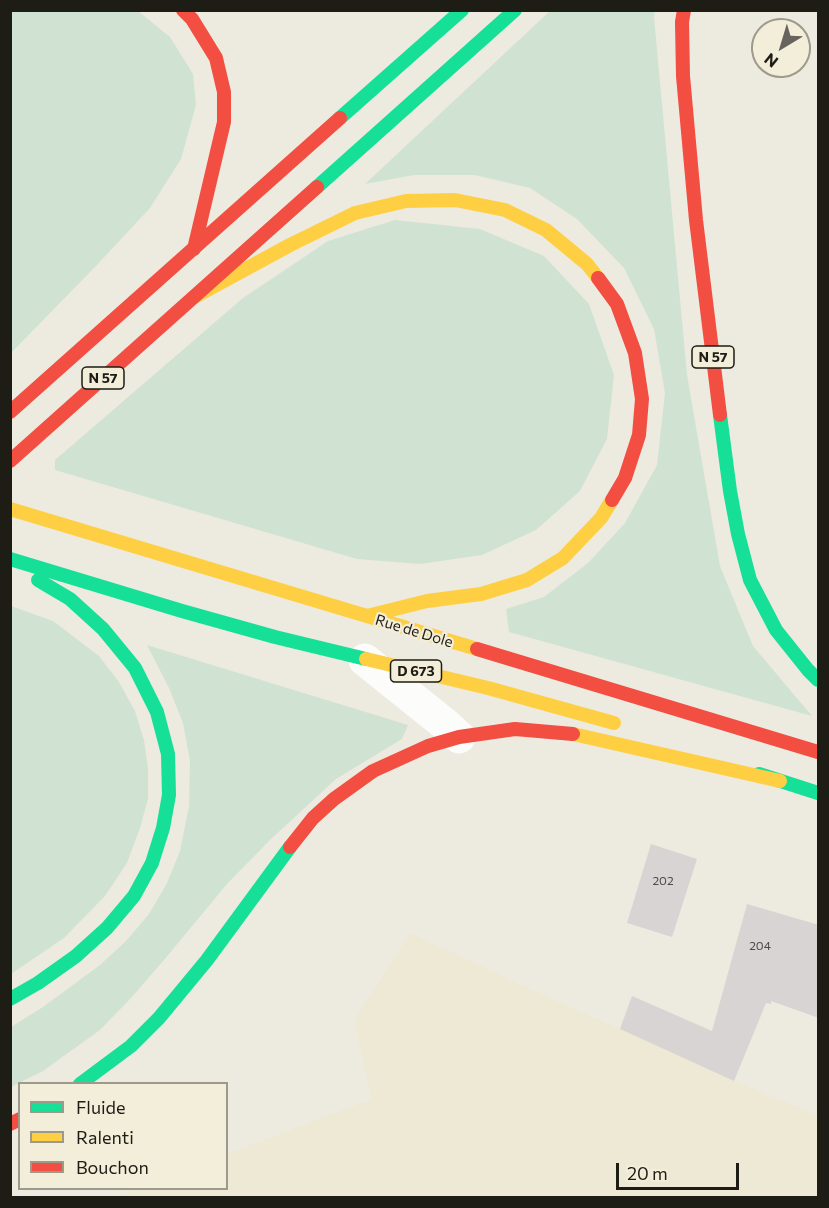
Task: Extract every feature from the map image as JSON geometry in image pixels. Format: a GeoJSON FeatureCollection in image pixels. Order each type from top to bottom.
{"type":"FeatureCollection","features":[{"type":"Feature","properties":{"kind":"main road"},"geometry":{"type":"LineString","coordinates":[[183,10],[192,19],[216,58],[224,92],[224,122],[194,249]]}},
{"type":"Feature","properties":{"kind":"main road","name":"N 57"},"geometry":{"type":"LineString","coordinates":[[10,412],[462,10]]}},
{"type":"Feature","properties":{"kind":"main road","name":"N 57"},"geometry":{"type":"LineString","coordinates":[[10,460],[515,10]]}},
{"type":"Feature","properties":{"kind":"main road","name":"N 57"},"geometry":{"type":"LineString","coordinates":[[684,10],[682,22],[683,76],[696,220],[730,491],[738,534],[750,580],[776,630],[808,670],[819,680]]}},
{"type":"Feature","properties":{"kind":"main road"},"geometry":{"type":"LineString","coordinates":[[196,296],[355,213],[406,201],[455,200],[505,210],[546,230],[587,264],[618,304],[635,353],[642,399],[639,435],[625,478],[601,518],[562,558],[526,580],[481,594],[427,601],[367,616]]}},
{"type":"Feature","properties":{"kind":"main road","name":"Rue de Dole"},"geometry":{"type":"LineString","coordinates":[[15,511],[819,752]]}},
{"type":"Feature","properties":{"kind":"main road"},"geometry":{"type":"LineString","coordinates":[[10,561],[70,599],[103,629],[135,668],[157,712],[168,754],[169,795],[163,828],[152,863],[134,896],[106,928],[76,956],[38,983],[10,999]]}},
{"type":"Feature","properties":{"kind":"main road","name":"D 673"},"geometry":{"type":"LineString","coordinates":[[10,561],[275,637],[488,688],[621,725]]}},
{"type":"Feature","properties":{"kind":"main road"},"geometry":{"type":"LineString","coordinates":[[81,1082],[131,1046],[159,1018],[207,960],[288,848],[313,818],[373,771],[428,746],[459,737],[515,729],[569,733],[780,781]]}},
{"type":"Feature","properties":{"kind":"main road"},"geometry":{"type":"LineString","coordinates":[[667,741],[819,793]]}},
{"type":"Feature","properties":{"kind":"street"},"geometry":{"type":"LineString","coordinates":[[365,660],[446,724],[459,737]]}},
{"type":"Feature","properties":{"kind":"shaded area"},"geometry":{"type":"Polygon","coordinates":[[[410,933],[552,999],[763,1093],[818,1115],[818,1197],[113,1198],[134,1190],[228,1190],[228,1154],[372,1099],[354,1021],[410,933]]]}},
{"type":"Feature","properties":{"kind":"green space"},"geometry":{"type":"Polygon","coordinates":[[[11,10],[138,11],[170,37],[193,74],[196,105],[181,159],[150,208],[11,353],[11,10]]]}},
{"type":"Feature","properties":{"kind":"green space"},"geometry":{"type":"Polygon","coordinates":[[[551,10],[655,11],[687,375],[720,566],[753,646],[812,716],[509,632],[506,609],[544,597],[588,563],[625,523],[657,465],[665,393],[654,329],[624,268],[577,219],[530,188],[475,175],[414,175],[365,184],[551,10]]]}},
{"type":"Feature","properties":{"kind":"green space"},"geometry":{"type":"Polygon","coordinates":[[[395,220],[480,229],[544,256],[589,304],[614,375],[607,439],[580,491],[536,530],[482,555],[420,564],[357,559],[55,470],[55,460],[243,298],[328,241],[395,220]]]}},
{"type":"Feature","properties":{"kind":"green space"},"geometry":{"type":"Polygon","coordinates":[[[11,606],[53,621],[99,656],[119,682],[135,711],[144,740],[148,769],[148,799],[127,863],[105,896],[64,938],[11,974],[11,606]]]}},
{"type":"Feature","properties":{"kind":"green space"},"geometry":{"type":"Polygon","coordinates":[[[147,645],[408,725],[402,739],[336,779],[271,839],[227,884],[131,998],[100,1030],[43,1071],[11,1087],[11,1027],[43,1007],[100,965],[126,941],[149,914],[167,883],[180,851],[189,806],[190,761],[183,723],[169,688],[147,645]]]}},
{"type":"Feature","properties":{"kind":"building"},"geometry":{"type":"Polygon","coordinates":[[[651,844],[697,859],[672,937],[627,923],[651,844]]]}},
{"type":"Feature","properties":{"kind":"building"},"geometry":{"type":"Polygon","coordinates":[[[747,904],[819,925],[819,1018],[771,1001],[771,1004],[766,1003],[734,1081],[620,1029],[632,996],[712,1031],[747,904]]]}},
{"type":"Feature","properties":{"kind":"traffic: fast"},"geometry":{"type":"LineString","coordinates":[[340,118],[462,10]]}},
{"type":"Feature","properties":{"kind":"traffic: fast"},"geometry":{"type":"LineString","coordinates":[[317,187],[515,10]]}},
{"type":"Feature","properties":{"kind":"traffic: fast"},"geometry":{"type":"LineString","coordinates":[[720,415],[730,491],[750,580],[776,630],[818,680]]}},
{"type":"Feature","properties":{"kind":"traffic: fast"},"geometry":{"type":"LineString","coordinates":[[10,559],[182,611],[366,659]]}},
{"type":"Feature","properties":{"kind":"traffic: fast"},"geometry":{"type":"LineString","coordinates":[[10,999],[38,983],[76,956],[107,928],[134,896],[152,863],[163,828],[169,795],[168,754],[157,712],[135,668],[103,629],[70,599],[38,580]]}},
{"type":"Feature","properties":{"kind":"traffic: fast"},"geometry":{"type":"LineString","coordinates":[[759,774],[818,793]]}},
{"type":"Feature","properties":{"kind":"traffic: fast"},"geometry":{"type":"LineString","coordinates":[[83,1082],[131,1046],[159,1018],[207,960],[290,847]]}},
{"type":"Feature","properties":{"kind":"traffic: slow"},"geometry":{"type":"LineString","coordinates":[[196,296],[355,213],[406,201],[455,200],[505,210],[546,230],[587,264],[598,278]]}},
{"type":"Feature","properties":{"kind":"traffic: slow"},"geometry":{"type":"LineString","coordinates":[[367,616],[427,601],[481,594],[527,580],[563,558],[601,518],[612,500]]}},
{"type":"Feature","properties":{"kind":"traffic: slow"},"geometry":{"type":"LineString","coordinates":[[10,509],[477,649]]}},
{"type":"Feature","properties":{"kind":"traffic: slow"},"geometry":{"type":"LineString","coordinates":[[366,659],[488,688],[614,723]]}},
{"type":"Feature","properties":{"kind":"traffic: slow"},"geometry":{"type":"LineString","coordinates":[[573,734],[780,781]]}},
{"type":"Feature","properties":{"kind":"traffic: jam"},"geometry":{"type":"LineString","coordinates":[[183,10],[192,19],[216,58],[224,92],[224,122],[194,249]]}},
{"type":"Feature","properties":{"kind":"traffic: jam"},"geometry":{"type":"LineString","coordinates":[[684,10],[682,22],[683,76],[696,220],[720,415]]}},
{"type":"Feature","properties":{"kind":"traffic: jam"},"geometry":{"type":"LineString","coordinates":[[10,412],[340,118]]}},
{"type":"Feature","properties":{"kind":"traffic: jam"},"geometry":{"type":"LineString","coordinates":[[10,461],[317,187]]}},
{"type":"Feature","properties":{"kind":"traffic: jam"},"geometry":{"type":"LineString","coordinates":[[598,278],[617,304],[635,353],[642,399],[639,435],[625,478],[612,500]]}},
{"type":"Feature","properties":{"kind":"traffic: jam"},"geometry":{"type":"LineString","coordinates":[[477,649],[818,752]]}},
{"type":"Feature","properties":{"kind":"traffic: jam"},"geometry":{"type":"LineString","coordinates":[[290,847],[313,818],[334,799],[373,771],[428,746],[459,737],[515,729],[573,734]]}},
{"type":"Feature","properties":{"kind":"traffic: jam"},"geometry":{"type":"LineString","coordinates":[[10,1124],[18,1120]]}}]}
